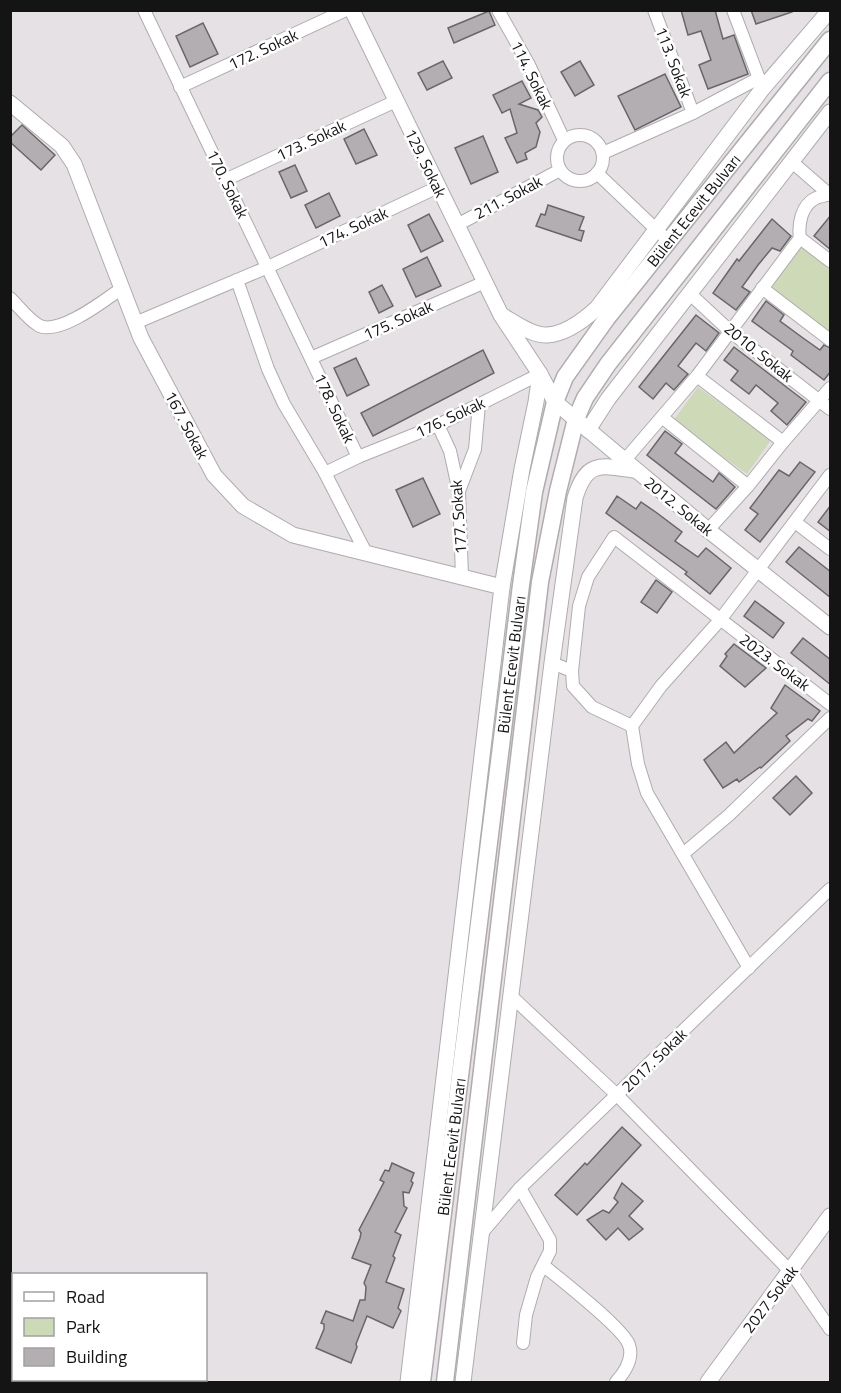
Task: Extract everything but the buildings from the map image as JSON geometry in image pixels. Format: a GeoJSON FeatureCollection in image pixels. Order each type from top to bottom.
{"type":"FeatureCollection","features":[{"type":"Feature","properties":{"kind":"main road","name":"Bülent Ecevit Bulvarı"},"geometry":{"type":"LineString","coordinates":[[422,1383],[521,585],[534,492],[555,402],[565,377],[602,313],[669,243],[831,40]]}},
{"type":"Feature","properties":{"kind":"main road","name":"Bülent Ecevit Bulvarı"},"geometry":{"type":"LineString","coordinates":[[446,1383],[540,582],[558,491],[582,425],[585,398],[608,364],[831,81]]}},
{"type":"Feature","properties":{"kind":"street","name":"170. Sokak"},"geometry":{"type":"LineString","coordinates":[[144,10],[311,358]]}},
{"type":"Feature","properties":{"kind":"street","name":"172. Sokak"},"geometry":{"type":"LineString","coordinates":[[180,87],[346,10]]}},
{"type":"Feature","properties":{"kind":"street","name":"129. Sokak"},"geometry":{"type":"LineString","coordinates":[[352,10],[501,315],[540,374]]}},
{"type":"Feature","properties":{"kind":"street","name":"114. Sokak"},"geometry":{"type":"LineString","coordinates":[[498,10],[529,65],[564,140]]}},
{"type":"Feature","properties":{"kind":"street","name":"113. Sokak"},"geometry":{"type":"LineString","coordinates":[[654,10],[693,113]]}},
{"type":"Feature","properties":{"kind":"street"},"geometry":{"type":"LineString","coordinates":[[733,10],[761,83]]}},
{"type":"Feature","properties":{"kind":"street"},"geometry":{"type":"LineString","coordinates":[[501,315],[534,333],[546,335],[569,328],[602,313],[657,230],[761,83],[830,10]]}},
{"type":"Feature","properties":{"kind":"street"},"geometry":{"type":"LineString","coordinates":[[603,153],[761,83]]}},
{"type":"Feature","properties":{"kind":"street","name":"173. Sokak"},"geometry":{"type":"LineString","coordinates":[[225,180],[396,101]]}},
{"type":"Feature","properties":{"kind":"street","name":"167. Sokak"},"geometry":{"type":"LineString","coordinates":[[13,109],[62,146],[74,164],[141,338],[214,475],[243,506],[293,536],[502,587]]}},
{"type":"Feature","properties":{"kind":"street"},"geometry":{"type":"LineString","coordinates":[[582,425],[608,399],[831,112]]}},
{"type":"Feature","properties":{"kind":"street"},"geometry":{"type":"LineString","coordinates":[[573,135],[589,136],[598,143],[603,153],[602,164],[597,173],[588,179],[578,181],[567,178],[560,170],[556,154],[564,140],[573,135]]}},
{"type":"Feature","properties":{"kind":"street"},"geometry":{"type":"LineString","coordinates":[[792,162],[830,195]]}},
{"type":"Feature","properties":{"kind":"street","name":"211. Sokak"},"geometry":{"type":"LineString","coordinates":[[457,225],[560,170]]}},
{"type":"Feature","properties":{"kind":"street"},"geometry":{"type":"LineString","coordinates":[[597,173],[669,243]]}},
{"type":"Feature","properties":{"kind":"street","name":"174. Sokak"},"geometry":{"type":"LineString","coordinates":[[135,322],[268,267],[438,188]]}},
{"type":"Feature","properties":{"kind":"street"},"geometry":{"type":"LineString","coordinates":[[463,1383],[552,663],[573,509],[580,481],[587,473],[598,467],[629,465],[800,238],[800,218],[814,199],[830,195]]}},
{"type":"Feature","properties":{"kind":"street"},"geometry":{"type":"LineString","coordinates":[[800,238],[831,261]]}},
{"type":"Feature","properties":{"kind":"street"},"geometry":{"type":"LineString","coordinates":[[237,280],[267,369],[366,553]]}},
{"type":"Feature","properties":{"kind":"street","name":"175. Sokak"},"geometry":{"type":"LineString","coordinates":[[311,358],[485,282]]}},
{"type":"Feature","properties":{"kind":"street"},"geometry":{"type":"LineString","coordinates":[[10,298],[36,324],[44,327],[60,324],[85,314],[122,288]]}},
{"type":"Feature","properties":{"kind":"street"},"geometry":{"type":"LineString","coordinates":[[762,288],[831,340]]}},
{"type":"Feature","properties":{"kind":"street","name":"2010. Sokak"},"geometry":{"type":"LineString","coordinates":[[689,293],[731,332],[825,405]]}},
{"type":"Feature","properties":{"kind":"street","name":"178. Sokak"},"geometry":{"type":"LineString","coordinates":[[311,358],[358,457]]}},
{"type":"Feature","properties":{"kind":"street"},"geometry":{"type":"LineString","coordinates":[[408,1383],[502,587],[540,374]]}},
{"type":"Feature","properties":{"kind":"street","name":"2012. Sokak"},"geometry":{"type":"LineString","coordinates":[[540,374],[555,402],[757,570],[831,627]]}},
{"type":"Feature","properties":{"kind":"street","name":"176. Sokak"},"geometry":{"type":"LineString","coordinates":[[325,473],[438,424],[540,374]]}},
{"type":"Feature","properties":{"kind":"street"},"geometry":{"type":"LineString","coordinates":[[697,376],[783,442]]}},
{"type":"Feature","properties":{"kind":"street"},"geometry":{"type":"LineString","coordinates":[[708,530],[748,486],[783,442],[825,405],[831,388]]}},
{"type":"Feature","properties":{"kind":"street"},"geometry":{"type":"LineString","coordinates":[[459,492],[475,449],[479,404]]}},
{"type":"Feature","properties":{"kind":"street"},"geometry":{"type":"LineString","coordinates":[[663,418],[748,486]]}},
{"type":"Feature","properties":{"kind":"street","name":"177. Sokak"},"geometry":{"type":"LineString","coordinates":[[438,424],[450,451],[459,492],[462,576]]}},
{"type":"Feature","properties":{"kind":"street"},"geometry":{"type":"LineString","coordinates":[[749,968],[647,793],[636,758],[632,726],[661,686],[720,620],[831,475]]}},
{"type":"Feature","properties":{"kind":"street"},"geometry":{"type":"LineString","coordinates":[[795,522],[831,549]]}},
{"type":"Feature","properties":{"kind":"street","name":"2023. Sokak"},"geometry":{"type":"LineString","coordinates":[[572,671],[579,606],[588,577],[614,537],[831,704]]}},
{"type":"Feature","properties":{"kind":"street"},"geometry":{"type":"LineString","coordinates":[[552,663],[572,671],[573,686],[585,702],[632,726]]}},
{"type":"Feature","properties":{"kind":"street"},"geometry":{"type":"LineString","coordinates":[[683,854],[831,718]]}},
{"type":"Feature","properties":{"kind":"street","name":"2017. Sokak"},"geometry":{"type":"LineString","coordinates":[[482,1234],[520,1188],[831,889]]}},
{"type":"Feature","properties":{"kind":"street"},"geometry":{"type":"LineString","coordinates":[[510,995],[617,1095],[791,1272],[831,1329]]}},
{"type":"Feature","properties":{"kind":"street"},"geometry":{"type":"LineString","coordinates":[[520,1188],[549,1239],[550,1251],[537,1278],[526,1315],[523,1343]]}},
{"type":"Feature","properties":{"kind":"street","name":"2027 Sokak"},"geometry":{"type":"LineString","coordinates":[[708,1383],[831,1216]]}},
{"type":"Feature","properties":{"kind":"street"},"geometry":{"type":"LineString","coordinates":[[544,1266],[615,1327],[629,1343],[631,1356],[624,1373],[616,1383]]}},
{"type":"Feature","properties":{"kind":"green space"},"geometry":{"type":"Polygon","coordinates":[[[801,247],[830,269],[830,332],[771,287],[801,247]]]}},
{"type":"Feature","properties":{"kind":"green space"},"geometry":{"type":"Polygon","coordinates":[[[698,387],[771,440],[747,474],[673,421],[698,387]]]}}]}
